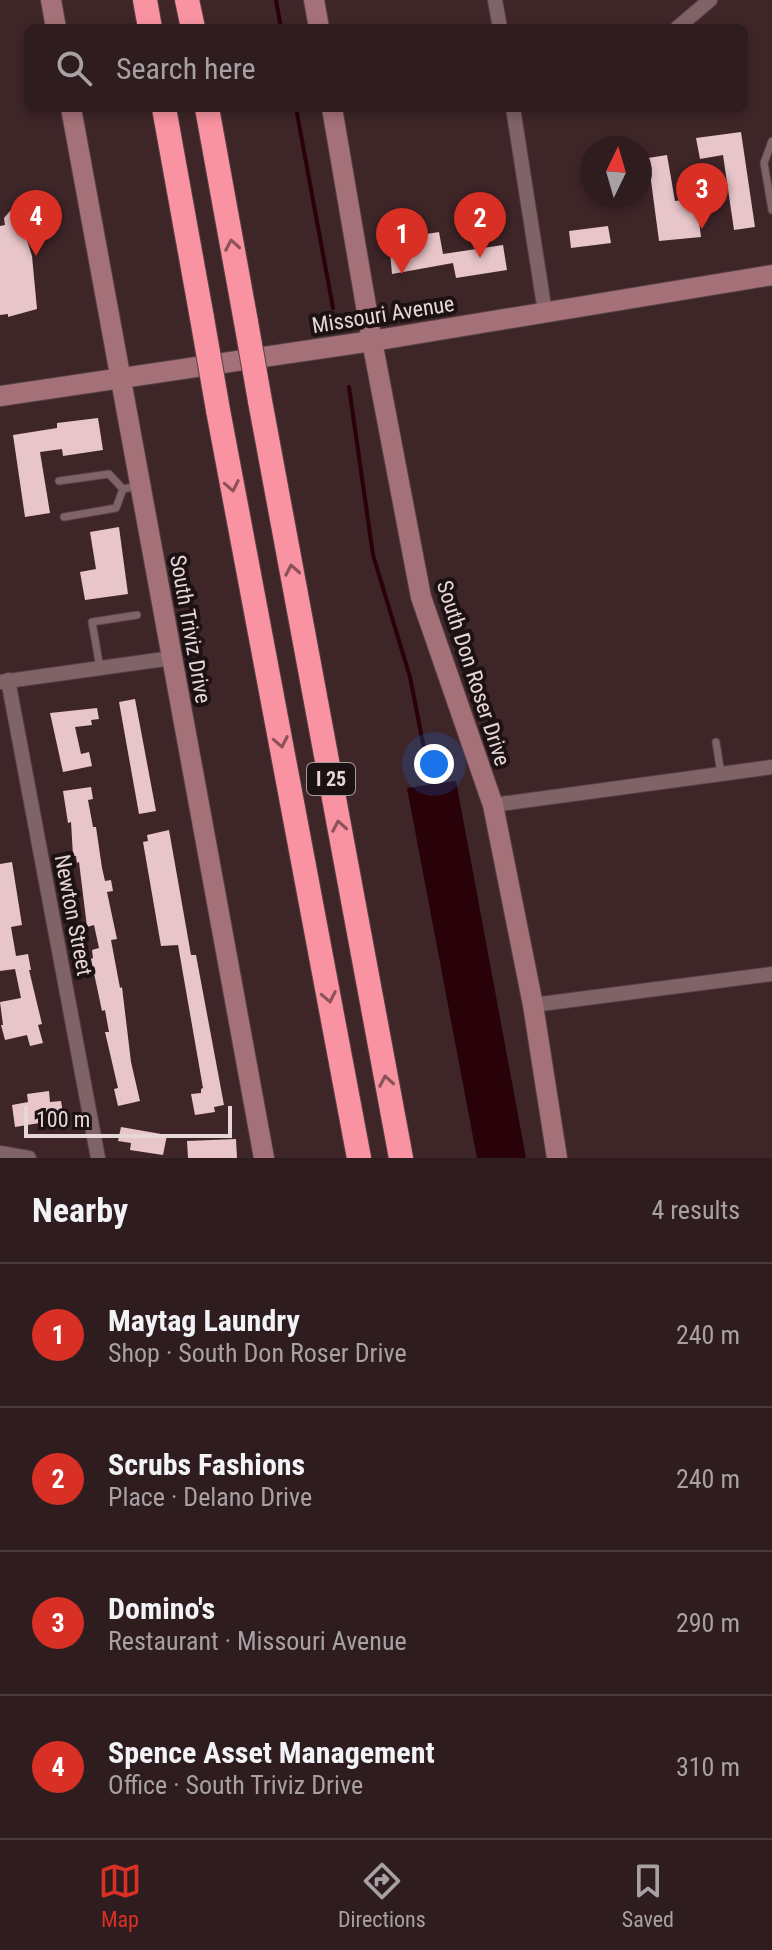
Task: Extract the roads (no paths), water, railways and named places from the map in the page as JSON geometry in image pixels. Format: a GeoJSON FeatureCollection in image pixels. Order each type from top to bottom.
{"type":"FeatureCollection","features":[{"type":"Feature","properties":{"kind":"highway"},"geometry":{"type":"LineString","coordinates":[[145,0],[149,24]]}},
{"type":"Feature","properties":{"kind":"highway"},"geometry":{"type":"LineString","coordinates":[[187,0],[192,24]]}},
{"type":"Feature","properties":{"kind":"highway","name":"I 25"},"geometry":{"type":"LineString","coordinates":[[165,112],[357,1158]]}},
{"type":"Feature","properties":{"kind":"highway","name":"I 25"},"geometry":{"type":"LineString","coordinates":[[208,112],[401,1158]]}},
{"type":"Feature","properties":{"kind":"street"},"geometry":{"type":"LineString","coordinates":[[51,0],[55,24]]}},
{"type":"Feature","properties":{"kind":"street"},"geometry":{"type":"LineString","coordinates":[[314,0],[318,24]]}},
{"type":"Feature","properties":{"kind":"street"},"geometry":{"type":"LineString","coordinates":[[495,0],[499,24]]}},
{"type":"Feature","properties":{"kind":"street"},"geometry":{"type":"LineString","coordinates":[[682,24],[710,0]]}},
{"type":"Feature","properties":{"kind":"street","name":"South Triviz Drive"},"geometry":{"type":"LineString","coordinates":[[72,112],[120,377],[132,488],[172,658],[264,1158]]}},
{"type":"Feature","properties":{"kind":"street","name":"South Don Roser Drive"},"geometry":{"type":"LineString","coordinates":[[333,112],[421,597],[493,805],[533,1005],[557,1158]]}},
{"type":"Feature","properties":{"kind":"street"},"geometry":{"type":"LineString","coordinates":[[514,112],[545,312]]}},
{"type":"Feature","properties":{"kind":"street","name":"Missouri Avenue"},"geometry":{"type":"LineString","coordinates":[[0,396],[372,341],[772,275]]}},
{"type":"Feature","properties":{"kind":"street"},"geometry":{"type":"LineString","coordinates":[[4,681],[172,658]]}},
{"type":"Feature","properties":{"kind":"street","name":"Newton Street"},"geometry":{"type":"LineString","coordinates":[[4,681],[98,1158]]}},
{"type":"Feature","properties":{"kind":"street"},"geometry":{"type":"LineString","coordinates":[[493,805],[772,767]]}},
{"type":"Feature","properties":{"kind":"street"},"geometry":{"type":"LineString","coordinates":[[533,1005],[772,974]]}},
{"type":"Feature","properties":{"kind":"street"},"geometry":{"type":"LineString","coordinates":[[0,1153],[29,1158]]}},
{"type":"Feature","properties":{"kind":"lane"},"geometry":{"type":"LineString","coordinates":[[772,141],[764,163],[772,210]]}},
{"type":"Feature","properties":{"kind":"lane"},"geometry":{"type":"LineString","coordinates":[[765,170],[771,186]]}},
{"type":"Feature","properties":{"kind":"lane"},"geometry":{"type":"LineString","coordinates":[[59,481],[109,474],[132,488],[116,508],[64,517]]}},
{"type":"Feature","properties":{"kind":"lane"},"geometry":{"type":"LineString","coordinates":[[100,668],[92,622],[137,615]]}},
{"type":"Feature","properties":{"kind":"lane"},"geometry":{"type":"LineString","coordinates":[[716,742],[721,774]]}},
{"type":"Feature","properties":{"kind":"waterway"},"geometry":{"type":"LineString","coordinates":[[276,0],[280,24]]}},
{"type":"Feature","properties":{"kind":"waterway"},"geometry":{"type":"LineString","coordinates":[[297,112],[333,308]]}},
{"type":"Feature","properties":{"kind":"waterway"},"geometry":{"type":"LineString","coordinates":[[349,387],[373,555],[410,677],[431,784]]}},
{"type":"Feature","properties":{"kind":"place","name":"Domino's"},"geometry":{"type":"Point","coordinates":[702,229]}},
{"type":"Feature","properties":{"kind":"place","name":"Spence Asset Management"},"geometry":{"type":"Point","coordinates":[36,256]}},
{"type":"Feature","properties":{"kind":"place","name":"Scrubs Fashions"},"geometry":{"type":"Point","coordinates":[480,258]}},
{"type":"Feature","properties":{"kind":"place","name":"Maytag Laundry"},"geometry":{"type":"Point","coordinates":[402,274]}}]}
